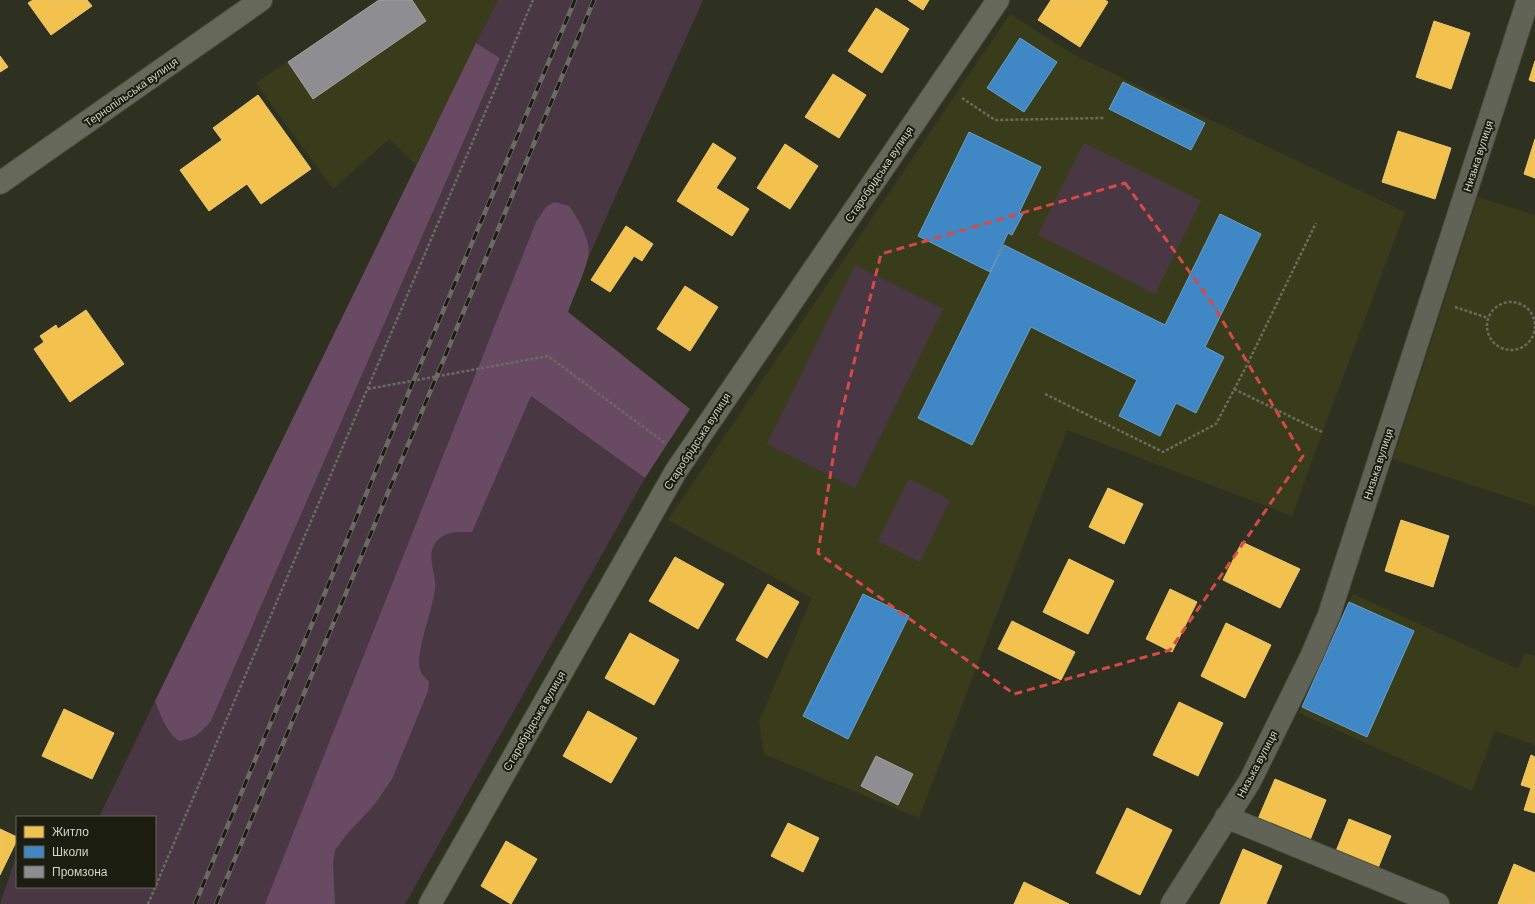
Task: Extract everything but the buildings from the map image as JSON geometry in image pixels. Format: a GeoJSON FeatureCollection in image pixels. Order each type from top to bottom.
{"type":"FeatureCollection","features":[{"type":"Feature","properties":{"kind":"street","name":"Тернопільська вулиця"},"geometry":{"type":"LineString","coordinates":[[0,183],[261,0]]}},
{"type":"Feature","properties":{"kind":"street","name":"Старобрідська вулиця"},"geometry":{"type":"LineString","coordinates":[[430,904],[676,471],[998,0]]}},
{"type":"Feature","properties":{"kind":"street","name":"Низька вулиця"},"geometry":{"type":"LineString","coordinates":[[1172,904],[1250,781],[1311,657],[1329,615],[1528,0]]}},
{"type":"Feature","properties":{"kind":"street"},"geometry":{"type":"LineString","coordinates":[[1226,817],[1438,904]]}},
{"type":"Feature","properties":{"kind":"path"},"geometry":{"type":"LineString","coordinates":[[156,885],[533,0]]}},
{"type":"Feature","properties":{"kind":"path"},"geometry":{"type":"LineString","coordinates":[[962,97],[995,120],[1104,118]]}},
{"type":"Feature","properties":{"kind":"path"},"geometry":{"type":"LineString","coordinates":[[1045,394],[1163,452],[1216,424],[1316,223]]}},
{"type":"Feature","properties":{"kind":"path"},"geometry":{"type":"LineString","coordinates":[[1505,303],[1520,304],[1531,313],[1534,328],[1532,336],[1528,343],[1521,348],[1513,350],[1497,346],[1491,340],[1487,329],[1488,318],[1492,311],[1505,303]]}},
{"type":"Feature","properties":{"kind":"path"},"geometry":{"type":"LineString","coordinates":[[1451,306],[1488,318]]}},
{"type":"Feature","properties":{"kind":"path"},"geometry":{"type":"LineString","coordinates":[[367,389],[548,356],[666,444],[676,471]]}},
{"type":"Feature","properties":{"kind":"path"},"geometry":{"type":"LineString","coordinates":[[1234,389],[1322,432]]}},
{"type":"Feature","properties":{"kind":"path"},"geometry":{"type":"LineString","coordinates":[[148,904],[155,888]]}},
{"type":"Feature","properties":{"kind":"highlighted area"},"geometry":{"type":"Polygon","coordinates":[[[1125,183],[1212,303],[1303,456],[1170,650],[1014,694],[818,553],[838,427],[881,254],[1125,183]]]}},
{"type":"Feature","properties":{"kind":"shaded area"},"geometry":{"type":"Polygon","coordinates":[[[377,0],[498,0],[416,165],[389,139],[333,189],[256,83],[377,0]]]}},
{"type":"Feature","properties":{"kind":"shaded area"},"geometry":{"type":"Polygon","coordinates":[[[498,0],[703,0],[589,256],[568,312],[531,396],[645,478],[405,904],[0,904],[16,857],[16,888],[156,888],[156,816],[99,816],[155,701],[165,726],[171,735],[211,721],[500,58],[476,43],[498,0]]]}},
{"type":"Feature","properties":{"kind":"shaded area"},"geometry":{"type":"Polygon","coordinates":[[[1010,14],[1074,55],[1405,212],[1292,516],[1067,430],[919,818],[764,754],[759,721],[812,598],[668,520],[1010,14]]]}},
{"type":"Feature","properties":{"kind":"shaded area"},"geometry":{"type":"Polygon","coordinates":[[[476,43],[500,58],[211,721],[197,734],[179,741],[167,728],[155,701],[476,43]]]}},
{"type":"Feature","properties":{"kind":"shaded area"},"geometry":{"type":"Polygon","coordinates":[[[1084,143],[1201,201],[1155,294],[1038,235],[1084,143]]]}},
{"type":"Feature","properties":{"kind":"shaded area"},"geometry":{"type":"Polygon","coordinates":[[[1478,197],[1535,215],[1535,506],[1393,459],[1478,197]]]}},
{"type":"Feature","properties":{"kind":"shaded area"},"geometry":{"type":"Polygon","coordinates":[[[554,202],[569,206],[580,223],[586,237],[589,251],[586,264],[568,312],[690,409],[645,478],[531,396],[472,532],[457,532],[444,535],[433,547],[431,559],[435,583],[434,598],[422,642],[419,662],[421,672],[429,682],[428,691],[392,779],[375,804],[348,833],[335,850],[333,864],[335,904],[265,904],[536,222],[546,207],[554,202]]]}},
{"type":"Feature","properties":{"kind":"shaded area"},"geometry":{"type":"Polygon","coordinates":[[[855,265],[943,309],[855,488],[767,444],[855,265]]]}},
{"type":"Feature","properties":{"kind":"shaded area"},"geometry":{"type":"Polygon","coordinates":[[[909,479],[950,500],[920,562],[878,541],[909,479]]]}},
{"type":"Feature","properties":{"kind":"shaded area"},"geometry":{"type":"Polygon","coordinates":[[[1353,594],[1518,669],[1525,653],[1535,656],[1535,745],[1495,731],[1472,791],[1299,713],[1353,594]]]}},
{"type":"Feature","properties":{"kind":"railway"},"geometry":{"type":"LineString","coordinates":[[195,904],[413,382],[575,0]]}},
{"type":"Feature","properties":{"kind":"railway"},"geometry":{"type":"LineString","coordinates":[[216,904],[594,0]]}}]}
